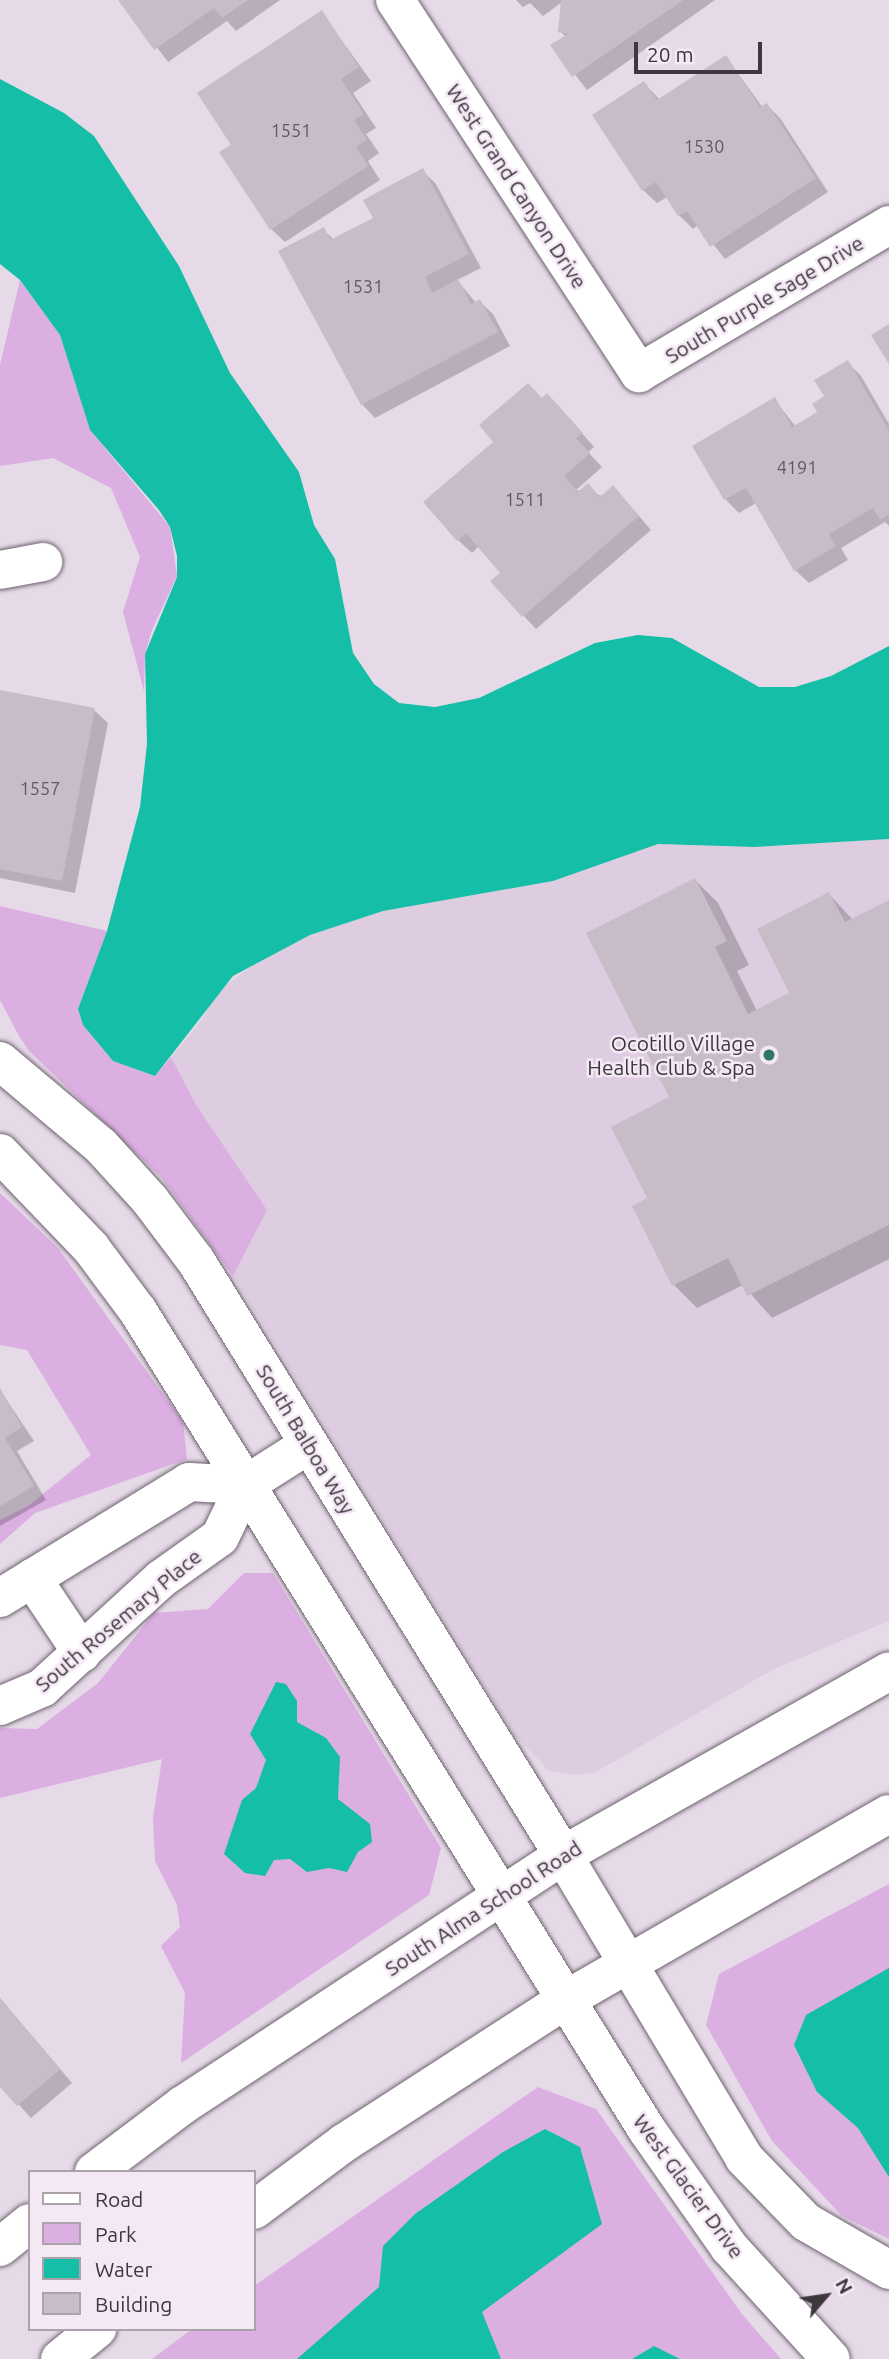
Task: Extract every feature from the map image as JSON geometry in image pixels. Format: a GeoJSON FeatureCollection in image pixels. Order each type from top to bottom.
{"type":"FeatureCollection","features":[{"type":"Feature","properties":{"kind":"street","name":"West Grand Canyon Drive"},"geometry":{"type":"LineString","coordinates":[[395,0],[639,373]]}},
{"type":"Feature","properties":{"kind":"street","name":"South Purple Sage Drive"},"geometry":{"type":"LineString","coordinates":[[639,373],[889,225]]}},
{"type":"Feature","properties":{"kind":"street"},"geometry":{"type":"LineString","coordinates":[[0,570],[43,562]]}},
{"type":"Feature","properties":{"kind":"street","name":"South Balboa Way"},"geometry":{"type":"LineString","coordinates":[[0,1061],[101,1146],[150,1200],[203,1272],[564,1855],[628,1964]]}},
{"type":"Feature","properties":{"kind":"street"},"geometry":{"type":"LineString","coordinates":[[0,1153],[74,1229],[122,1290],[500,1895]]}},
{"type":"Feature","properties":{"kind":"street"},"geometry":{"type":"LineString","coordinates":[[0,1598],[188,1482],[245,1485],[308,1445]]}},
{"type":"Feature","properties":{"kind":"street","name":"South Rosemary Place"},"geometry":{"type":"LineString","coordinates":[[0,1706],[42,1688],[161,1579],[220,1537],[245,1485]]}},
{"type":"Feature","properties":{"kind":"street"},"geometry":{"type":"LineString","coordinates":[[32,1578],[82,1653]]}},
{"type":"Feature","properties":{"kind":"street","name":"South Alma School Road"},"geometry":{"type":"LineString","coordinates":[[97,2170],[183,2105],[500,1895],[564,1855],[889,1671]]}},
{"type":"Feature","properties":{"kind":"street"},"geometry":{"type":"LineString","coordinates":[[256,2209],[344,2143],[567,1999],[889,1814]]}},
{"type":"Feature","properties":{"kind":"street","name":"West Glacier Drive"},"geometry":{"type":"LineString","coordinates":[[500,1895],[697,2204],[729,2247],[831,2359]]}},
{"type":"Feature","properties":{"kind":"street"},"geometry":{"type":"LineString","coordinates":[[628,1964],[744,2158],[806,2221],[889,2270]]}},
{"type":"Feature","properties":{"kind":"street"},"geometry":{"type":"LineString","coordinates":[[0,2246],[28,2225]]}},
{"type":"Feature","properties":{"kind":"street"},"geometry":{"type":"LineString","coordinates":[[60,2359],[95,2331]]}},
{"type":"Feature","properties":{"kind":"shaded area"},"geometry":{"type":"Polygon","coordinates":[[[889,839],[889,1621],[774,1669],[596,1772],[577,1775],[549,1771],[514,1734],[233,1276],[161,1177],[114,1129],[200,1022],[218,991],[269,954],[310,935],[383,911],[553,881],[658,844],[754,847],[889,839]]]}},
{"type":"Feature","properties":{"kind":"green space"},"geometry":{"type":"Polygon","coordinates":[[[20,280],[60,335],[90,430],[170,527],[177,576],[152,630],[145,654],[144,691],[123,612],[140,557],[111,488],[53,458],[0,466],[0,365],[20,280]]]}},
{"type":"Feature","properties":{"kind":"green space"},"geometry":{"type":"Polygon","coordinates":[[[0,906],[107,931],[78,1009],[83,1025],[113,1061],[155,1076],[171,1057],[196,1105],[267,1210],[233,1276],[161,1177],[29,1051],[19,1036],[0,1000],[0,906]]]}},
{"type":"Feature","properties":{"kind":"green space"},"geometry":{"type":"Polygon","coordinates":[[[0,1193],[58,1248],[183,1422],[187,1459],[35,1513],[0,1544],[0,1520],[28,1506],[91,1455],[27,1350],[0,1345],[0,1193]]]}},
{"type":"Feature","properties":{"kind":"green space"},"geometry":{"type":"Polygon","coordinates":[[[244,1573],[273,1573],[441,1848],[429,1895],[181,2063],[185,1993],[161,1946],[180,1927],[177,1905],[155,1861],[153,1818],[162,1759],[0,1798],[0,1728],[37,1729],[98,1683],[154,1613],[208,1609],[244,1573]]]}},
{"type":"Feature","properties":{"kind":"green space"},"geometry":{"type":"Polygon","coordinates":[[[889,1884],[889,2239],[842,2216],[772,2141],[706,2025],[719,1974],[889,1884]]]}},
{"type":"Feature","properties":{"kind":"green space"},"geometry":{"type":"Polygon","coordinates":[[[538,2087],[596,2109],[742,2314],[781,2359],[152,2359],[189,2331],[256,2331],[256,2285],[538,2087]]]}},
{"type":"Feature","properties":{"kind":"water"},"geometry":{"type":"Polygon","coordinates":[[[0,79],[64,113],[94,136],[179,266],[230,373],[299,472],[314,525],[335,559],[353,653],[374,684],[399,703],[435,707],[479,698],[595,643],[638,635],[672,638],[759,687],[795,687],[831,676],[889,646],[889,839],[754,847],[658,844],[553,881],[383,911],[310,935],[233,976],[155,1076],[113,1061],[83,1025],[78,1009],[107,931],[140,807],[147,744],[145,654],[177,577],[177,556],[170,527],[159,510],[90,430],[60,335],[20,280],[0,264],[0,79]]]}},
{"type":"Feature","properties":{"kind":"water"},"geometry":{"type":"Polygon","coordinates":[[[276,1682],[286,1684],[297,1701],[297,1722],[326,1738],[340,1757],[338,1799],[370,1824],[372,1842],[358,1852],[347,1872],[329,1868],[307,1872],[290,1859],[274,1860],[265,1876],[245,1873],[224,1854],[242,1800],[256,1788],[266,1760],[250,1734],[276,1682]]]}},
{"type":"Feature","properties":{"kind":"water"},"geometry":{"type":"Polygon","coordinates":[[[889,1968],[889,2177],[858,2128],[817,2092],[794,2045],[806,2015],[889,1968]]]}},
{"type":"Feature","properties":{"kind":"water"},"geometry":{"type":"Polygon","coordinates":[[[545,2129],[580,2147],[602,2224],[482,2312],[501,2359],[297,2359],[379,2287],[383,2246],[415,2214],[503,2152],[545,2129]]]}},
{"type":"Feature","properties":{"kind":"water"},"geometry":{"type":"Polygon","coordinates":[[[654,2346],[680,2359],[632,2359],[654,2346]]]}},
{"type":"Feature","properties":{"kind":"building"},"geometry":{"type":"Polygon","coordinates":[[[118,0],[248,0],[222,18],[214,8],[154,50],[118,0]]]}},
{"type":"Feature","properties":{"kind":"building"},"geometry":{"type":"Polygon","coordinates":[[[561,0],[683,0],[572,77],[550,45],[568,34],[558,32],[561,0]]]}},
{"type":"Feature","properties":{"kind":"building"},"geometry":{"type":"Polygon","coordinates":[[[322,10],[359,67],[341,79],[364,114],[354,120],[367,139],[356,147],[368,166],[270,230],[219,152],[231,145],[197,93],[322,10]]]}},
{"type":"Feature","properties":{"kind":"building"},"geometry":{"type":"Polygon","coordinates":[[[726,55],[760,107],[767,103],[816,178],[710,247],[687,211],[678,216],[656,182],[642,191],[592,115],[644,81],[657,100],[726,55]]]}},
{"type":"Feature","properties":{"kind":"building"},"geometry":{"type":"Polygon","coordinates":[[[423,168],[469,254],[425,277],[432,293],[458,279],[471,304],[480,299],[498,332],[361,405],[278,251],[324,227],[330,240],[373,218],[363,200],[423,168]]]}},
{"type":"Feature","properties":{"kind":"building"},"geometry":{"type":"Polygon","coordinates":[[[889,324],[889,364],[871,335],[889,324]]]}},
{"type":"Feature","properties":{"kind":"building"},"geometry":{"type":"Polygon","coordinates":[[[848,360],[889,431],[889,514],[880,520],[873,508],[829,534],[836,546],[794,571],[746,488],[724,500],[692,446],[775,397],[792,427],[817,412],[812,404],[824,396],[814,380],[848,360]]]}},
{"type":"Feature","properties":{"kind":"building"},"geometry":{"type":"Polygon","coordinates":[[[528,383],[542,398],[547,393],[583,433],[576,438],[590,453],[564,476],[578,492],[588,483],[600,497],[613,485],[639,516],[522,617],[490,581],[500,573],[466,533],[457,541],[423,502],[493,442],[479,425],[528,383]]]}},
{"type":"Feature","properties":{"kind":"building"},"geometry":{"type":"Polygon","coordinates":[[[0,690],[95,708],[62,881],[0,869],[0,690]]]}},
{"type":"Feature","properties":{"kind":"building","name":"Ocotillo Village Health Club & Spa"},"geometry":{"type":"Polygon","coordinates":[[[695,878],[727,941],[715,947],[748,1014],[789,993],[757,929],[829,892],[845,922],[889,900],[889,1225],[747,1296],[728,1258],[672,1286],[632,1206],[647,1198],[611,1127],[669,1097],[586,933],[695,878]]]}},
{"type":"Feature","properties":{"kind":"building"},"geometry":{"type":"Polygon","coordinates":[[[0,1388],[22,1427],[5,1438],[34,1486],[0,1506],[0,1388]]]}},
{"type":"Feature","properties":{"kind":"building"},"geometry":{"type":"Polygon","coordinates":[[[0,1998],[60,2069],[17,2106],[0,2087],[0,1998]]]}},
{"type":"Feature","properties":{"kind":"place","name":"Ocotillo Village Health Club & Spa"},"geometry":{"type":"Point","coordinates":[769,1055]}}]}
